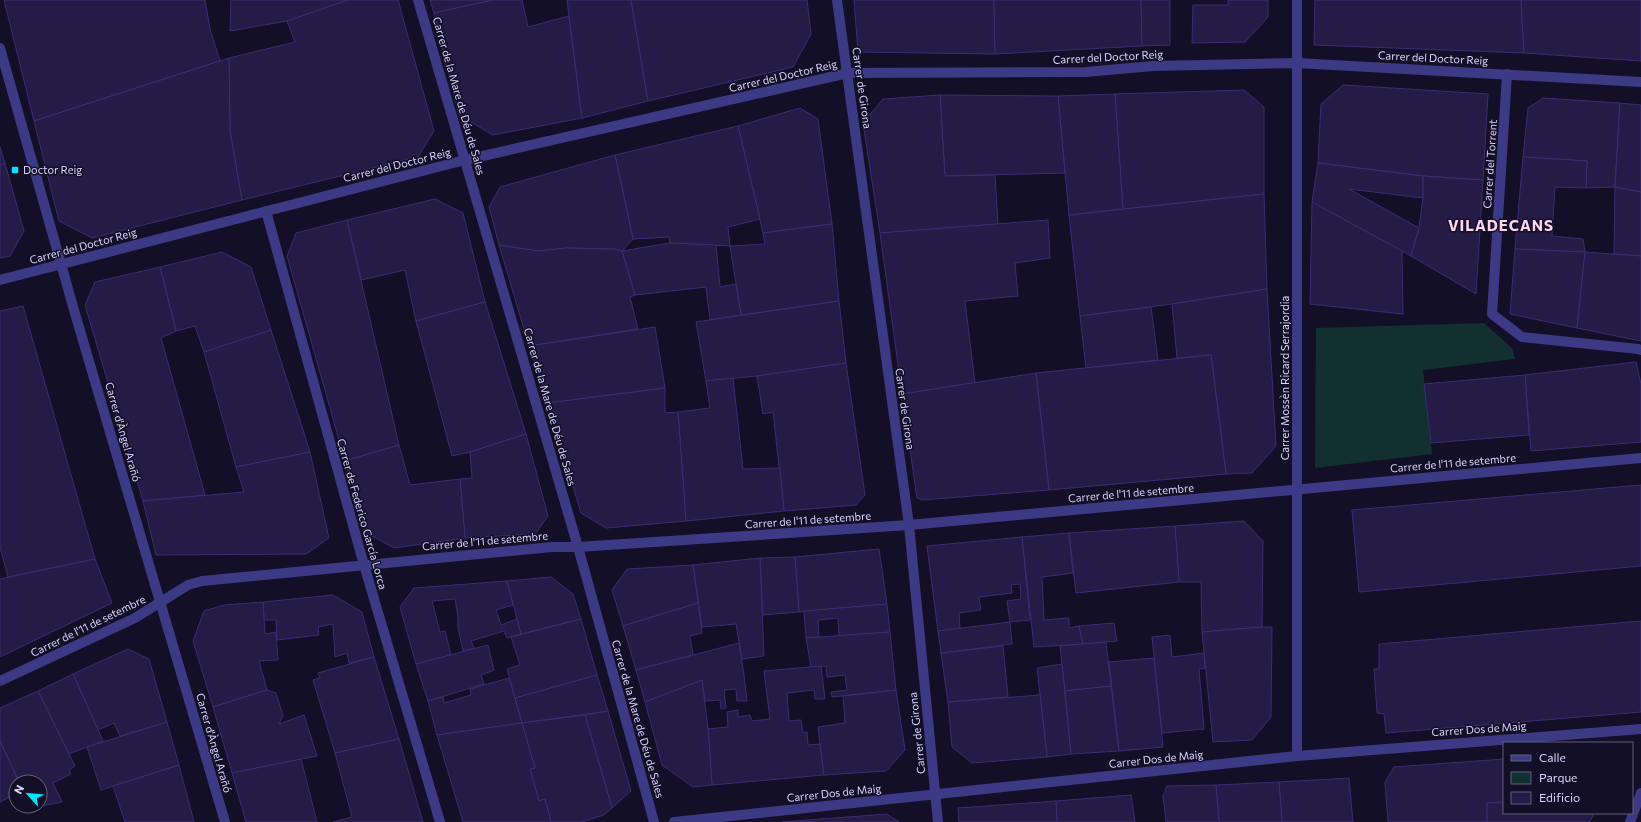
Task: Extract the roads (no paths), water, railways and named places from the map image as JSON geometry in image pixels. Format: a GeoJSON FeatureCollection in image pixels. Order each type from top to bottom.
{"type":"FeatureCollection","features":[{"type":"Feature","properties":{"kind":"street","name":"Carrer de la Mare de Déu de Sales"},"geometry":{"type":"LineString","coordinates":[[418,0],[578,547],[654,822]]}},
{"type":"Feature","properties":{"kind":"street","name":"Carrer de Girona"},"geometry":{"type":"LineString","coordinates":[[837,0],[909,526],[938,822]]}},
{"type":"Feature","properties":{"kind":"street","name":"Carrer Mossèn Ricard Serrajordia"},"geometry":{"type":"LineString","coordinates":[[1297,0],[1297,756]]}},
{"type":"Feature","properties":{"kind":"street","name":"Carrer d'Àngel Arañó"},"geometry":{"type":"LineString","coordinates":[[0,51],[225,822]]}},
{"type":"Feature","properties":{"kind":"street","name":"Carrer del Doctor Reig"},"geometry":{"type":"LineString","coordinates":[[0,280],[465,160],[848,73],[1086,72],[1153,66],[1296,63],[1641,82]]}},
{"type":"Feature","properties":{"kind":"street","name":"Carrer del Torrent"},"geometry":{"type":"LineString","coordinates":[[1507,74],[1492,314],[1522,337],[1641,350]]}},
{"type":"Feature","properties":{"kind":"street","name":"Carrer de Federico García Lorca"},"geometry":{"type":"LineString","coordinates":[[266,211],[364,565],[440,822]]}},
{"type":"Feature","properties":{"kind":"street","name":"Carrer de l'11 de setembre"},"geometry":{"type":"LineString","coordinates":[[0,681],[135,618],[161,603],[174,592],[188,585],[202,581],[552,547],[578,547],[909,526],[1641,458]]}},
{"type":"Feature","properties":{"kind":"street","name":"Carrer Dos de Maig"},"geometry":{"type":"LineString","coordinates":[[674,822],[1297,756],[1641,729]]}},
{"type":"Feature","properties":{"kind":"street"},"geometry":{"type":"LineString","coordinates":[[1630,822],[1641,793]]}},
{"type":"Feature","properties":{"kind":"place","name":"Doctor Reig"},"geometry":{"type":"Point","coordinates":[15,170]}},
{"type":"Feature","properties":{"kind":"district","name":"VILADECANS"},"geometry":{"type":"Point","coordinates":[1501,226]}}]}
